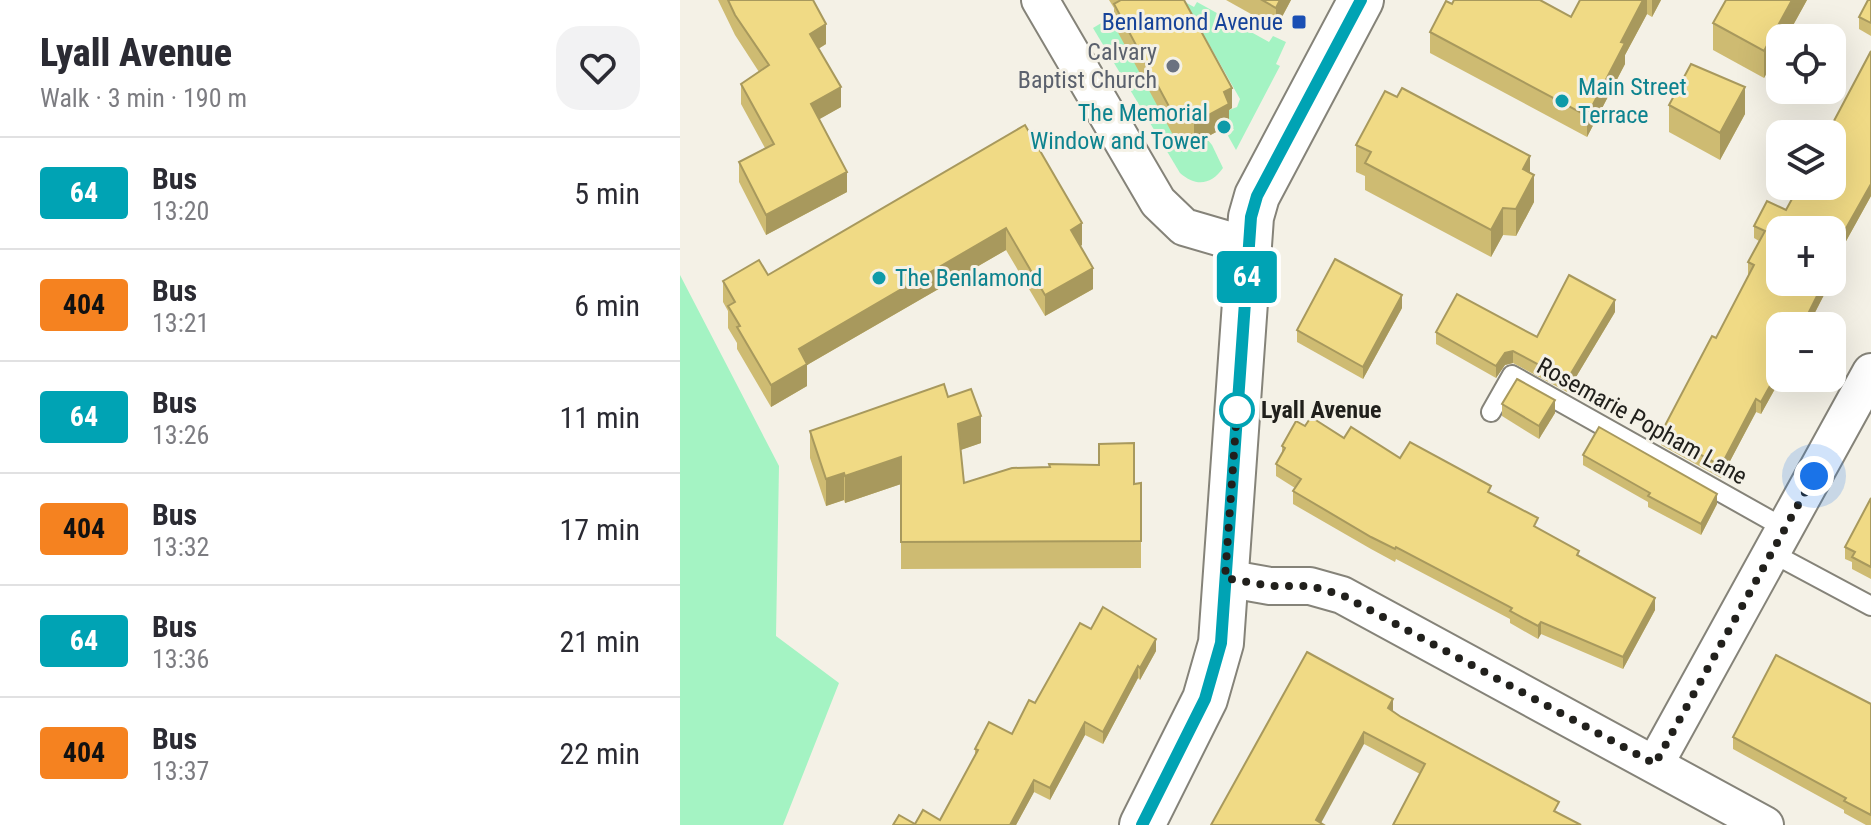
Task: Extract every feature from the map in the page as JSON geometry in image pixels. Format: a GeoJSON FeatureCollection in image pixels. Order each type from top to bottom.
{"type":"FeatureCollection","features":[{"type":"Feature","properties":{"kind":"street"},"geometry":{"type":"LineString","coordinates":[[1040,0],[1158,202],[1184,227],[1249,246]]}},
{"type":"Feature","properties":{"kind":"street"},"geometry":{"type":"LineString","coordinates":[[1142,825],[1205,699],[1221,643],[1251,217],[1257,196],[1361,0]]}},
{"type":"Feature","properties":{"kind":"street"},"geometry":{"type":"LineString","coordinates":[[1655,764],[1871,372]]}},
{"type":"Feature","properties":{"kind":"street"},"geometry":{"type":"LineString","coordinates":[[1225,578],[1270,586],[1310,586],[1342,595],[1765,825]]}},
{"type":"Feature","properties":{"kind":"lane","name":"Rosemarie Popham Lane"},"geometry":{"type":"LineString","coordinates":[[1491,412],[1512,375],[1779,541]]}},
{"type":"Feature","properties":{"kind":"lane"},"geometry":{"type":"LineString","coordinates":[[1779,541],[1871,606]]}},
{"type":"Feature","properties":{"kind":"green space"},"geometry":{"type":"Polygon","coordinates":[[[1185,2],[1194,7],[1197,2],[1269,42],[1273,36],[1286,42],[1276,64],[1280,66],[1236,150],[1227,134],[1234,130],[1224,112],[1237,107],[1240,99],[1185,2]]]}},
{"type":"Feature","properties":{"kind":"green space"},"geometry":{"type":"Polygon","coordinates":[[[1108,19],[1212,145],[1223,168],[1213,178],[1197,182],[1180,173],[1093,28],[1108,19]]]}},
{"type":"Feature","properties":{"kind":"green space"},"geometry":{"type":"Polygon","coordinates":[[[680,275],[779,466],[776,636],[839,683],[783,825],[680,825],[680,275]]]}},
{"type":"Feature","properties":{"kind":"building"},"geometry":{"type":"Polygon","coordinates":[[[728,0],[813,0],[826,24],[810,34],[841,87],[811,104],[847,172],[766,215],[739,162],[774,144],[741,84],[769,65],[728,0]]]}},
{"type":"Feature","properties":{"kind":"building","name":"Calvary Baptist Church"},"geometry":{"type":"Polygon","coordinates":[[[1121,0],[1184,0],[1232,88],[1224,92],[1229,104],[1194,123],[1173,114],[1114,4],[1121,0]]]}},
{"type":"Feature","properties":{"kind":"building"},"geometry":{"type":"Polygon","coordinates":[[[1262,0],[1280,0],[1276,8],[1262,0]]]}},
{"type":"Feature","properties":{"kind":"building","name":"Main Street Terrace"},"geometry":{"type":"Polygon","coordinates":[[[1454,0],[1540,0],[1571,17],[1580,0],[1643,0],[1621,42],[1625,43],[1587,116],[1430,32],[1446,1],[1452,4],[1454,0]]]}},
{"type":"Feature","properties":{"kind":"building"},"geometry":{"type":"Polygon","coordinates":[[[1726,0],[1792,0],[1779,24],[1766,24],[1764,51],[1713,23],[1726,0]]]}},
{"type":"Feature","properties":{"kind":"building"},"geometry":{"type":"Polygon","coordinates":[[[1868,0],[1871,0],[1871,23],[1859,17],[1868,0]]]}},
{"type":"Feature","properties":{"kind":"building"},"geometry":{"type":"Polygon","coordinates":[[[1871,51],[1871,184],[1846,228],[1846,216],[1766,216],[1766,296],[1817,296],[1809,312],[1766,312],[1767,392],[1761,402],[1756,399],[1721,466],[1661,433],[1754,265],[1748,262],[1765,231],[1754,226],[1767,201],[1786,210],[1791,200],[1846,200],[1846,120],[1834,120],[1843,104],[1846,104],[1846,98],[1871,51]]]}},
{"type":"Feature","properties":{"kind":"building"},"geometry":{"type":"Polygon","coordinates":[[[1691,64],[1745,87],[1720,133],[1669,105],[1691,64]]]}},
{"type":"Feature","properties":{"kind":"building"},"geometry":{"type":"Polygon","coordinates":[[[1402,88],[1530,156],[1523,169],[1534,175],[1516,209],[1503,208],[1491,230],[1365,163],[1371,152],[1356,145],[1385,91],[1397,97],[1402,88]]]}},
{"type":"Feature","properties":{"kind":"building","name":"The Benlamond"},"geometry":{"type":"Polygon","coordinates":[[[1025,125],[1082,223],[1071,230],[1093,268],[1045,295],[1006,228],[799,349],[807,364],[771,385],[737,327],[740,326],[728,306],[735,302],[723,281],[759,260],[768,275],[1025,125]]]}},
{"type":"Feature","properties":{"kind":"building"},"geometry":{"type":"Polygon","coordinates":[[[1335,259],[1402,295],[1363,367],[1297,330],[1335,259]]]}},
{"type":"Feature","properties":{"kind":"building"},"geometry":{"type":"Polygon","coordinates":[[[1569,275],[1615,300],[1567,380],[1513,351],[1505,353],[1496,366],[1436,332],[1457,294],[1537,337],[1569,275]]]}},
{"type":"Feature","properties":{"kind":"building"},"geometry":{"type":"Polygon","coordinates":[[[1517,379],[1555,400],[1539,426],[1502,404],[1517,379]]]}},
{"type":"Feature","properties":{"kind":"building"},"geometry":{"type":"Polygon","coordinates":[[[944,384],[948,397],[971,389],[981,416],[958,424],[964,483],[1012,468],[1050,467],[1049,464],[1099,465],[1099,444],[1134,443],[1134,484],[1141,483],[1141,541],[901,542],[901,457],[845,476],[844,473],[826,479],[810,431],[944,384]]]}},
{"type":"Feature","properties":{"kind":"building"},"geometry":{"type":"Polygon","coordinates":[[[1311,417],[1344,438],[1351,427],[1400,458],[1410,442],[1491,486],[1488,492],[1538,518],[1534,526],[1579,551],[1577,555],[1655,598],[1623,657],[1541,622],[1538,626],[1510,611],[1512,608],[1371,537],[1293,491],[1301,479],[1276,464],[1296,421],[1305,426],[1311,417]]]}},
{"type":"Feature","properties":{"kind":"building"},"geometry":{"type":"Polygon","coordinates":[[[1599,427],[1717,494],[1701,524],[1648,496],[1650,493],[1583,455],[1599,427]]]}},
{"type":"Feature","properties":{"kind":"building"},"geometry":{"type":"Polygon","coordinates":[[[1871,498],[1871,567],[1852,557],[1855,552],[1845,547],[1871,498]]]}},
{"type":"Feature","properties":{"kind":"building"},"geometry":{"type":"Polygon","coordinates":[[[1103,607],[1156,639],[1103,732],[1085,722],[1050,788],[1034,780],[1010,825],[893,825],[899,815],[915,824],[923,810],[940,820],[978,750],[975,749],[989,722],[1012,734],[1029,700],[1035,703],[1080,623],[1091,629],[1103,607]]]}},
{"type":"Feature","properties":{"kind":"building"},"geometry":{"type":"Polygon","coordinates":[[[1307,652],[1393,699],[1388,708],[1401,717],[1559,802],[1554,811],[1581,825],[1393,825],[1425,764],[1364,732],[1316,820],[1324,825],[1211,825],[1307,652]]]}},
{"type":"Feature","properties":{"kind":"building"},"geometry":{"type":"Polygon","coordinates":[[[1776,655],[1871,704],[1871,815],[1844,801],[1846,798],[1733,737],[1776,655]]]}},
{"type":"Feature","properties":{"kind":"bus line","name":"64"},"geometry":{"type":"LineString","coordinates":[[1142,825],[1184,747],[1205,699],[1221,643],[1251,217],[1257,196],[1361,0]]}},
{"type":"Feature","properties":{"kind":"place","name":"Benlamond Avenue"},"geometry":{"type":"Point","coordinates":[1299,22]}},
{"type":"Feature","properties":{"kind":"place","name":"Calvary Baptist Church"},"geometry":{"type":"Point","coordinates":[1173,66]}},
{"type":"Feature","properties":{"kind":"place","name":"Main Street Terrace"},"geometry":{"type":"Point","coordinates":[1562,101]}},
{"type":"Feature","properties":{"kind":"place","name":"The Memorial Window and Tower"},"geometry":{"type":"Point","coordinates":[1224,127]}},
{"type":"Feature","properties":{"kind":"place","name":"The Benlamond"},"geometry":{"type":"Point","coordinates":[879,278]}},
{"type":"Feature","properties":{"kind":"place","name":"Lyall Avenue"},"geometry":{"type":"Point","coordinates":[1237,410]}},
{"type":"Feature","properties":{"kind":"route"},"geometry":{"type":"LineString","coordinates":[[1237,410],[1238,397],[1225,578],[1270,586],[1310,586],[1342,595],[1655,764],[1814,476]]}}]}
